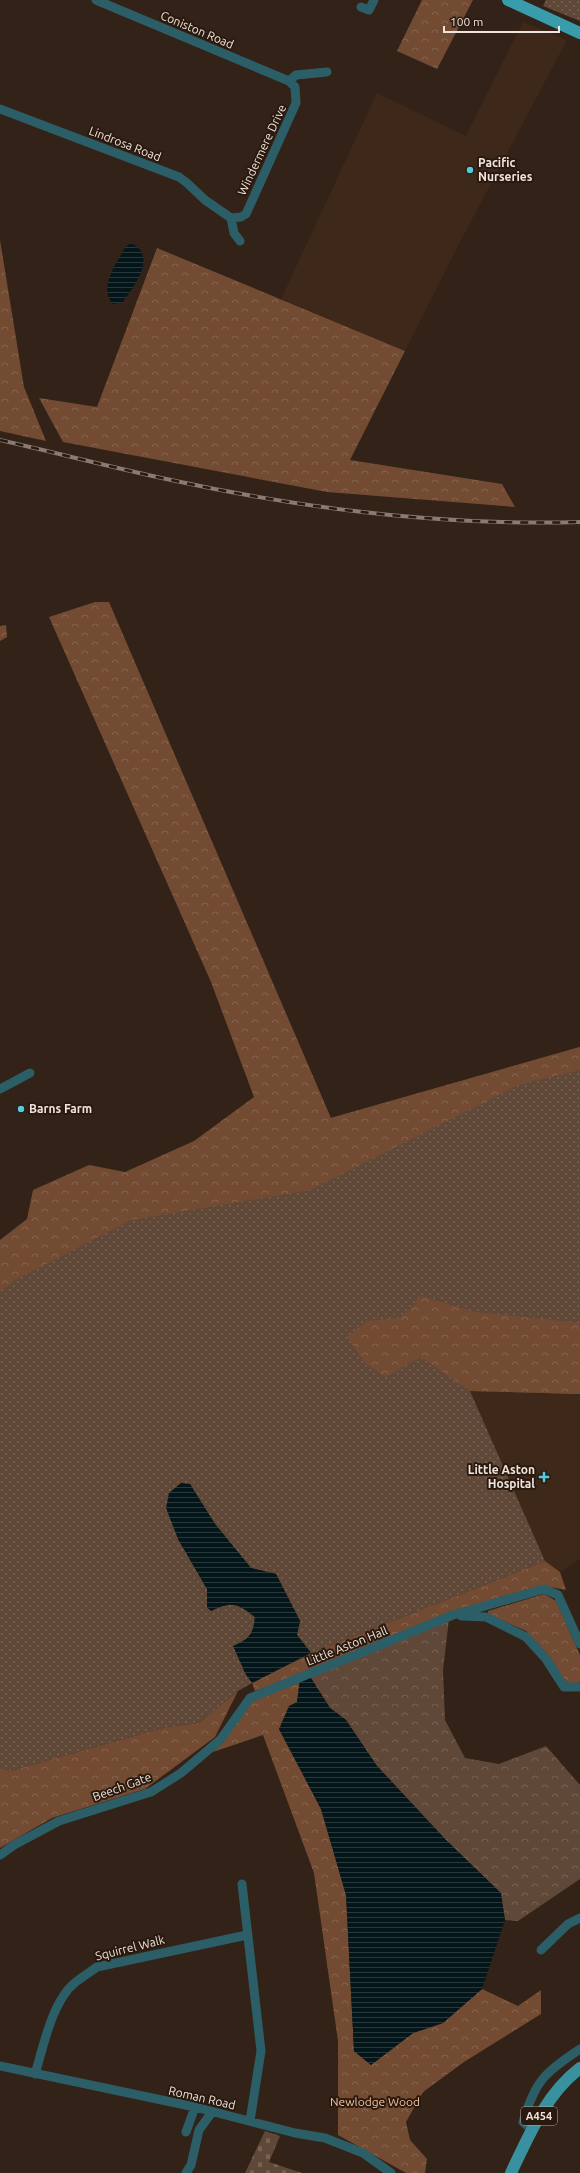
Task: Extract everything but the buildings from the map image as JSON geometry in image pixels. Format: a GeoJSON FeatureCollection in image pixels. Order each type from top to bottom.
{"type":"FeatureCollection","features":[{"type":"Feature","properties":{"kind":"highway"},"geometry":{"type":"LineString","coordinates":[[512,1],[580,33]]}},
{"type":"Feature","properties":{"kind":"main road","name":"A454"},"geometry":{"type":"LineString","coordinates":[[511,2173],[542,2111],[567,2078],[580,2068]]}},
{"type":"Feature","properties":{"kind":"street","name":"Coniston Road"},"geometry":{"type":"LineString","coordinates":[[96,0],[289,81]]}},
{"type":"Feature","properties":{"kind":"street"},"geometry":{"type":"LineString","coordinates":[[369,10],[374,0]]}},
{"type":"Feature","properties":{"kind":"street"},"geometry":{"type":"LineString","coordinates":[[289,81],[296,74],[327,72]]}},
{"type":"Feature","properties":{"kind":"street","name":"Windermere Drive"},"geometry":{"type":"LineString","coordinates":[[231,218],[236,218],[246,214],[296,103],[295,87],[289,81]]}},
{"type":"Feature","properties":{"kind":"street","name":"Lindrosa Road"},"geometry":{"type":"LineString","coordinates":[[0,109],[179,178],[187,183],[205,200],[231,218]]}},
{"type":"Feature","properties":{"kind":"street"},"geometry":{"type":"LineString","coordinates":[[231,218],[234,232],[240,241]]}},
{"type":"Feature","properties":{"kind":"street"},"geometry":{"type":"LineString","coordinates":[[0,1089],[30,1073]]}},
{"type":"Feature","properties":{"kind":"street","name":"Little Aston Hall"},"geometry":{"type":"LineString","coordinates":[[250,1698],[452,1616],[544,1589],[558,1595],[580,1644]]}},
{"type":"Feature","properties":{"kind":"street","name":"Little Aston Hall"},"geometry":{"type":"LineString","coordinates":[[452,1616],[486,1617],[526,1637],[546,1659],[564,1687],[580,1687]]}},
{"type":"Feature","properties":{"kind":"street","name":"Beech Gate"},"geometry":{"type":"LineString","coordinates":[[0,1855],[14,1845],[59,1821],[151,1792],[181,1773],[220,1740],[250,1698]]}},
{"type":"Feature","properties":{"kind":"street"},"geometry":{"type":"LineString","coordinates":[[242,1884],[261,2051],[250,2121]]}},
{"type":"Feature","properties":{"kind":"street"},"geometry":{"type":"LineString","coordinates":[[541,1950],[568,1924],[580,1918]]}},
{"type":"Feature","properties":{"kind":"street","name":"Squirrel Walk"},"geometry":{"type":"LineString","coordinates":[[35,2074],[56,2010],[64,1994],[97,1967],[247,1935]]}},
{"type":"Feature","properties":{"kind":"street"},"geometry":{"type":"LineString","coordinates":[[532,2130],[522,2122],[531,2096],[544,2076],[580,2049]]}},
{"type":"Feature","properties":{"kind":"street","name":"Roman Road"},"geometry":{"type":"LineString","coordinates":[[2,2069],[35,2074],[195,2107],[294,2133],[325,2138],[363,2153],[391,2173]]}},
{"type":"Feature","properties":{"kind":"street"},"geometry":{"type":"LineString","coordinates":[[186,2132],[195,2107]]}},
{"type":"Feature","properties":{"kind":"street"},"geometry":{"type":"LineString","coordinates":[[186,2173],[191,2165],[199,2130],[212,2112]]}},
{"type":"Feature","properties":{"kind":"shaded area","name":"Pacific Nurseries"},"geometry":{"type":"Polygon","coordinates":[[[523,22],[567,40],[456,250],[405,351],[281,299],[377,93],[466,136],[523,22]]]}},
{"type":"Feature","properties":{"kind":"shaded area"},"geometry":{"type":"Polygon","coordinates":[[[129,244],[133,244],[140,250],[143,257],[141,272],[133,288],[123,302],[113,304],[107,291],[110,276],[117,261],[129,244]]]}},
{"type":"Feature","properties":{"kind":"shaded area","name":"Little Aston Hospital"},"geometry":{"type":"Polygon","coordinates":[[[470,1391],[580,1394],[580,1559],[560,1572],[545,1561],[470,1391]]]}},
{"type":"Feature","properties":{"kind":"shaded area"},"geometry":{"type":"Polygon","coordinates":[[[181,1483],[190,1484],[215,1524],[251,1568],[276,1574],[300,1621],[297,1635],[311,1653],[252,1683],[245,1673],[233,1646],[249,1636],[253,1628],[255,1617],[239,1606],[229,1605],[211,1611],[207,1607],[207,1589],[178,1539],[166,1508],[169,1493],[181,1483]]]}},
{"type":"Feature","properties":{"kind":"shaded area"},"geometry":{"type":"Polygon","coordinates":[[[309,1675],[330,1708],[346,1720],[377,1766],[445,1839],[501,1893],[505,1920],[482,1989],[443,2023],[413,2033],[371,2065],[354,2051],[346,1895],[321,1809],[279,1729],[289,1706],[297,1702],[300,1679],[309,1675]]]}},
{"type":"Feature","properties":{"kind":"green space"},"geometry":{"type":"Polygon","coordinates":[[[422,0],[473,0],[437,69],[397,51],[422,0]]]}},
{"type":"Feature","properties":{"kind":"green space"},"geometry":{"type":"Polygon","coordinates":[[[546,0],[580,0],[580,21],[543,6],[546,0]]]}},
{"type":"Feature","properties":{"kind":"green space"},"geometry":{"type":"Polygon","coordinates":[[[0,240],[24,387],[46,441],[0,431],[0,240]]]}},
{"type":"Feature","properties":{"kind":"green space"},"geometry":{"type":"Polygon","coordinates":[[[157,248],[405,351],[350,460],[502,484],[515,507],[327,492],[63,442],[39,398],[97,407],[157,248]]]}},
{"type":"Feature","properties":{"kind":"green space"},"geometry":{"type":"Polygon","coordinates":[[[95,602],[109,602],[331,1118],[580,1047],[580,1070],[521,1084],[310,1190],[131,1220],[15,1280],[0,1291],[0,1240],[27,1219],[33,1190],[89,1165],[125,1172],[194,1141],[254,1097],[211,982],[49,617],[95,602]]]}},
{"type":"Feature","properties":{"kind":"green space"},"geometry":{"type":"Polygon","coordinates":[[[6,625],[7,637],[0,641],[0,626],[6,625]]]}},
{"type":"Feature","properties":{"kind":"green space"},"geometry":{"type":"Polygon","coordinates":[[[580,1047],[580,1394],[470,1391],[545,1561],[311,1653],[297,1635],[300,1621],[276,1574],[251,1568],[215,1524],[190,1484],[178,1539],[207,1589],[207,1607],[211,1611],[224,1606],[234,1605],[255,1617],[253,1631],[245,1641],[245,1673],[252,1683],[238,1691],[199,1723],[166,1727],[10,1771],[0,1768],[0,1241],[331,1118],[580,1047]]]}},
{"type":"Feature","properties":{"kind":"green space"},"geometry":{"type":"Polygon","coordinates":[[[419,1296],[476,1312],[580,1323],[580,1394],[470,1391],[421,1357],[386,1377],[365,1363],[347,1337],[367,1321],[400,1318],[414,1305],[419,1296]]]}},
{"type":"Feature","properties":{"kind":"green space"},"geometry":{"type":"Polygon","coordinates":[[[545,1561],[560,1572],[566,1590],[545,1586],[255,1691],[252,1683],[311,1653],[545,1561]]]}},
{"type":"Feature","properties":{"kind":"green space"},"geometry":{"type":"Polygon","coordinates":[[[544,1594],[556,1601],[580,1655],[580,1682],[575,1684],[564,1682],[545,1653],[526,1631],[488,1614],[488,1611],[544,1594]]]}},
{"type":"Feature","properties":{"kind":"green space"},"geometry":{"type":"Polygon","coordinates":[[[449,1619],[443,1670],[445,1720],[465,1758],[499,1764],[546,1746],[580,1785],[580,1879],[518,1921],[505,1920],[500,1893],[445,1839],[377,1766],[346,1720],[330,1708],[309,1675],[449,1619]]]}},
{"type":"Feature","properties":{"kind":"green space","name":"Newlodge Wood"},"geometry":{"type":"Polygon","coordinates":[[[300,1679],[297,1702],[279,1729],[321,1809],[346,1895],[354,2051],[371,2065],[413,2033],[443,2023],[482,1989],[518,2006],[541,1990],[541,2014],[464,2062],[423,2092],[406,2122],[410,2140],[427,2159],[425,2173],[406,2173],[338,2135],[338,2041],[314,1873],[263,1735],[213,1752],[251,1701],[300,1679]]]}},
{"type":"Feature","properties":{"kind":"green space"},"geometry":{"type":"Polygon","coordinates":[[[238,1691],[215,1737],[145,1789],[52,1818],[0,1848],[0,1768],[10,1771],[166,1727],[199,1723],[238,1691]]]}},
{"type":"Feature","properties":{"kind":"green space"},"geometry":{"type":"Polygon","coordinates":[[[265,2131],[280,2136],[269,2162],[302,2173],[245,2173],[265,2131]]]}},
{"type":"Feature","properties":{"kind":"railway"},"geometry":{"type":"LineString","coordinates":[[0,440],[171,480],[323,507],[426,518],[477,521],[529,523],[580,522]]}},
{"type":"Feature","properties":{"kind":"place","name":"Pacific Nurseries"},"geometry":{"type":"Point","coordinates":[470,170]}},
{"type":"Feature","properties":{"kind":"place","name":"Barns Farm"},"geometry":{"type":"Point","coordinates":[21,1109]}},
{"type":"Feature","properties":{"kind":"place","name":"Little Aston Hospital"},"geometry":{"type":"Point","coordinates":[544,1477]}}]}
